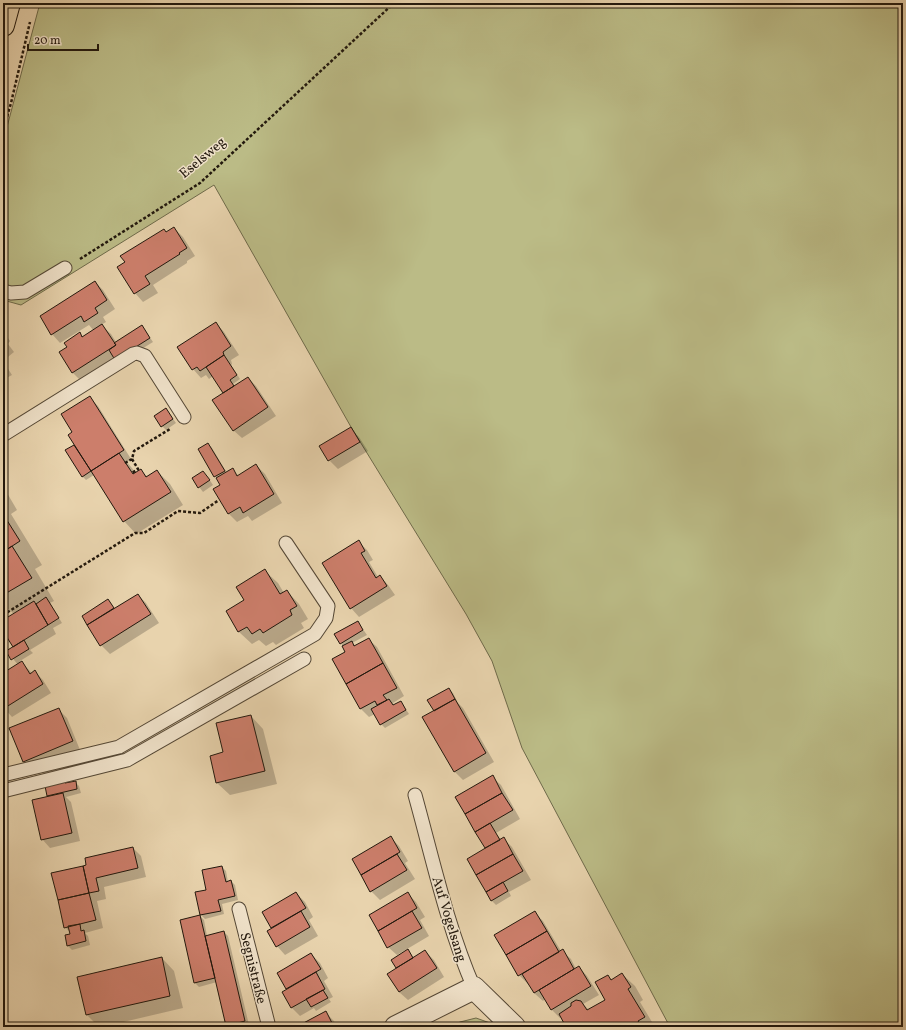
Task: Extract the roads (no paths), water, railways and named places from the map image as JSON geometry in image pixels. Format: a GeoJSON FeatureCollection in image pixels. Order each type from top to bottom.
{"type":"FeatureCollection","features":[{"type":"Feature","properties":{"kind":"main road"},"geometry":{"type":"LineString","coordinates":[[3,25],[9,3]]}},
{"type":"Feature","properties":{"kind":"street"},"geometry":{"type":"LineString","coordinates":[[396,1027],[474,988]]}},
{"type":"Feature","properties":{"kind":"street","name":"Auf Vogelsang"},"geometry":{"type":"LineString","coordinates":[[474,988],[514,1027]]}},
{"type":"Feature","properties":{"kind":"lane"},"geometry":{"type":"LineString","coordinates":[[3,291],[11,293],[25,292],[65,268]]}},
{"type":"Feature","properties":{"kind":"lane"},"geometry":{"type":"LineString","coordinates":[[3,435],[133,354],[138,353],[145,356],[184,417]]}},
{"type":"Feature","properties":{"kind":"lane"},"geometry":{"type":"LineString","coordinates":[[3,775],[119,747],[314,634],[326,618],[328,606],[286,543]]}},
{"type":"Feature","properties":{"kind":"lane"},"geometry":{"type":"LineString","coordinates":[[3,791],[127,760],[304,659]]}},
{"type":"Feature","properties":{"kind":"lane","name":"Auf Vogelsang"},"geometry":{"type":"LineString","coordinates":[[415,795],[451,928],[474,988]]}},
{"type":"Feature","properties":{"kind":"lane","name":"Segnistraße"},"geometry":{"type":"LineString","coordinates":[[239,909],[269,1027]]}}]}
